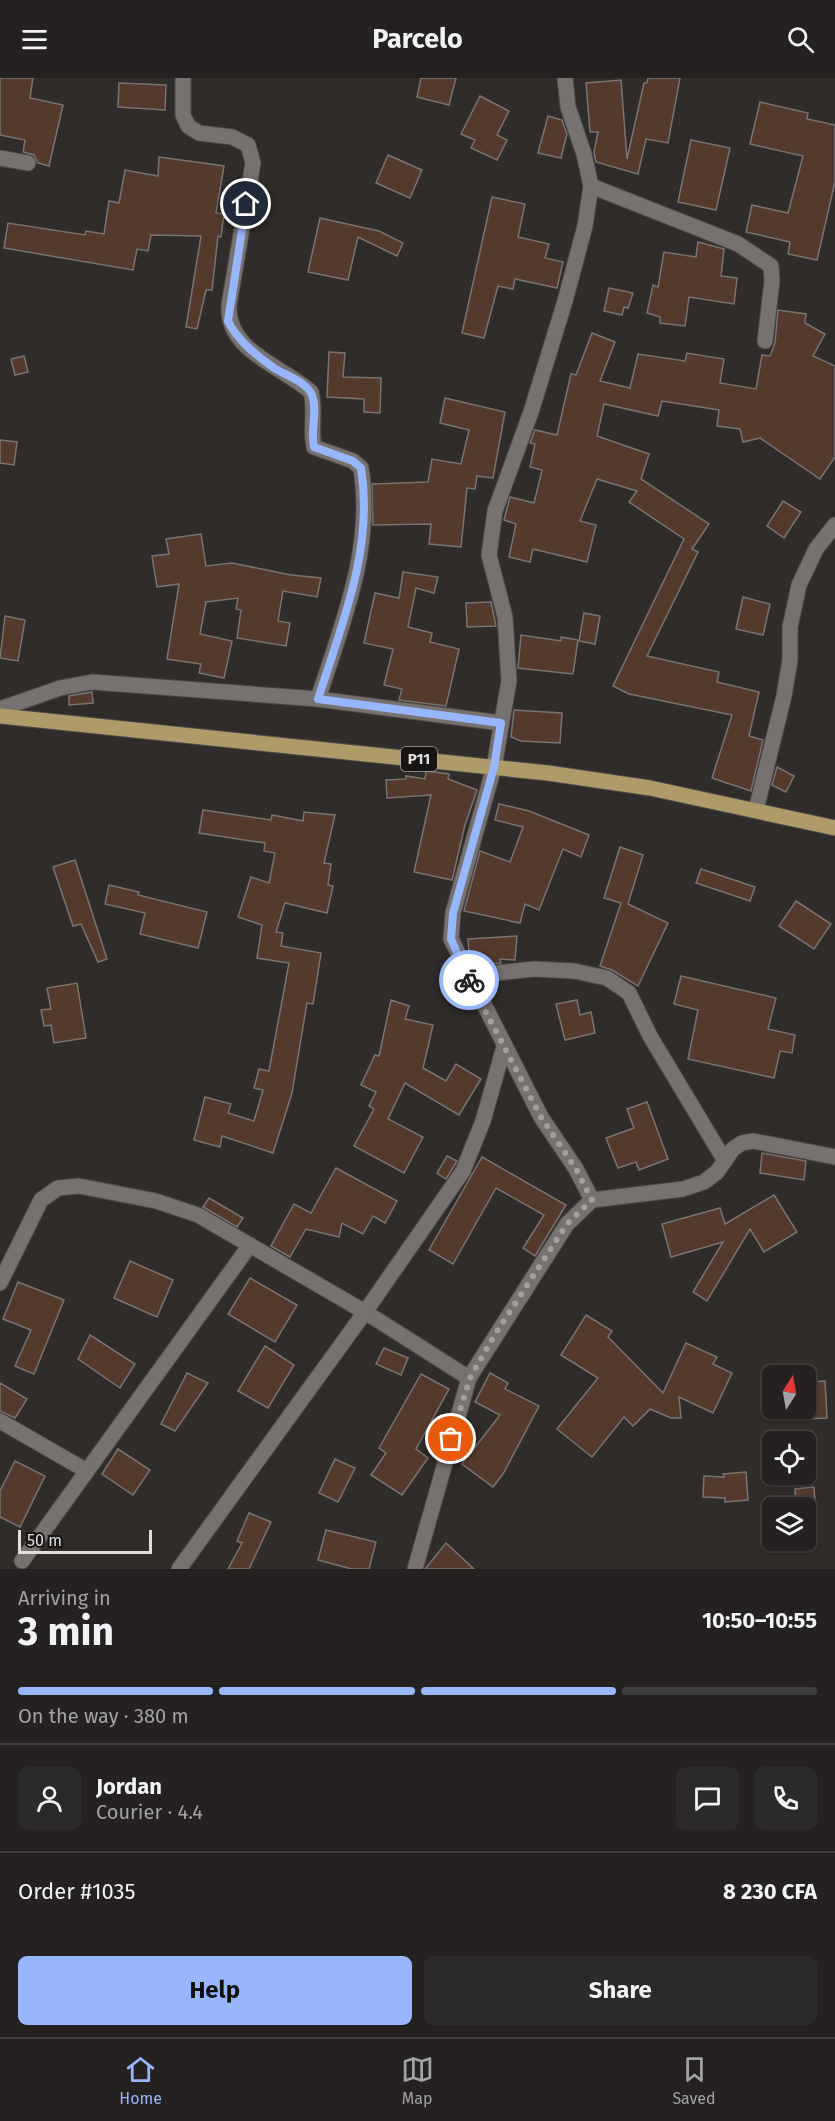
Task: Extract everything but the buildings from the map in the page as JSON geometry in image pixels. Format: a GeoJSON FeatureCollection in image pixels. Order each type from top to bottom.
{"type":"FeatureCollection","features":[{"type":"Feature","properties":{"kind":"main road","name":"P11"},"geometry":{"type":"LineString","coordinates":[[0,716],[494,767],[650,788],[835,828]]}},
{"type":"Feature","properties":{"kind":"street"},"geometry":{"type":"LineString","coordinates":[[183,78],[183,115],[188,126],[199,133],[232,136],[248,145],[253,163],[228,321],[234,334],[273,367],[311,392],[314,404],[312,436],[314,447],[353,461],[361,468],[362,538],[357,579],[318,699]]}},
{"type":"Feature","properties":{"kind":"street"},"geometry":{"type":"LineString","coordinates":[[565,78],[568,107],[584,154],[591,186],[585,226],[565,301],[531,412],[495,511],[489,555],[505,617],[508,669],[494,767],[453,913],[451,939],[467,976],[541,1117],[576,1169],[592,1200]]}},
{"type":"Feature","properties":{"kind":"street"},"geometry":{"type":"LineString","coordinates":[[0,158],[28,163]]}},
{"type":"Feature","properties":{"kind":"street"},"geometry":{"type":"LineString","coordinates":[[591,186],[738,244],[771,267],[772,281],[765,341]]}},
{"type":"Feature","properties":{"kind":"street"},"geometry":{"type":"LineString","coordinates":[[756,810],[784,696],[790,660],[790,627],[799,585],[816,549],[835,525]]}},
{"type":"Feature","properties":{"kind":"street"},"geometry":{"type":"LineString","coordinates":[[0,709],[60,688],[92,682],[318,699],[501,723]]}},
{"type":"Feature","properties":{"kind":"street"},"geometry":{"type":"LineString","coordinates":[[467,976],[534,969],[573,970],[607,978],[629,993],[650,1036],[724,1161]]}},
{"type":"Feature","properties":{"kind":"street"},"geometry":{"type":"LineString","coordinates":[[179,1569],[365,1312],[463,1171],[483,1121],[504,1047]]}},
{"type":"Feature","properties":{"kind":"street"},"geometry":{"type":"LineString","coordinates":[[416,1569],[470,1378],[567,1224],[592,1200],[683,1189],[704,1182],[717,1173],[724,1161],[742,1143],[753,1141],[835,1156]]}},
{"type":"Feature","properties":{"kind":"street"},"geometry":{"type":"LineString","coordinates":[[0,1283],[41,1200],[58,1188],[79,1186],[156,1201],[198,1215],[365,1312],[470,1378]]}},
{"type":"Feature","properties":{"kind":"street"},"geometry":{"type":"LineString","coordinates":[[22,1561],[250,1245]]}},
{"type":"Feature","properties":{"kind":"street"},"geometry":{"type":"LineString","coordinates":[[0,1421],[87,1471]]}},
{"type":"Feature","properties":{"kind":"way so far"},"geometry":{"type":"LineString","coordinates":[[451,1439],[470,1378],[494,1336],[567,1224],[592,1200],[576,1169],[541,1117],[469,980]]}},
{"type":"Feature","properties":{"kind":"route"},"geometry":{"type":"LineString","coordinates":[[246,204],[228,321],[234,334],[250,348],[273,367],[311,392],[314,404],[312,436],[314,447],[353,461],[361,468],[363,480],[362,538],[357,579],[318,699],[501,723],[494,767],[453,913],[451,939],[469,980]]}}]}
